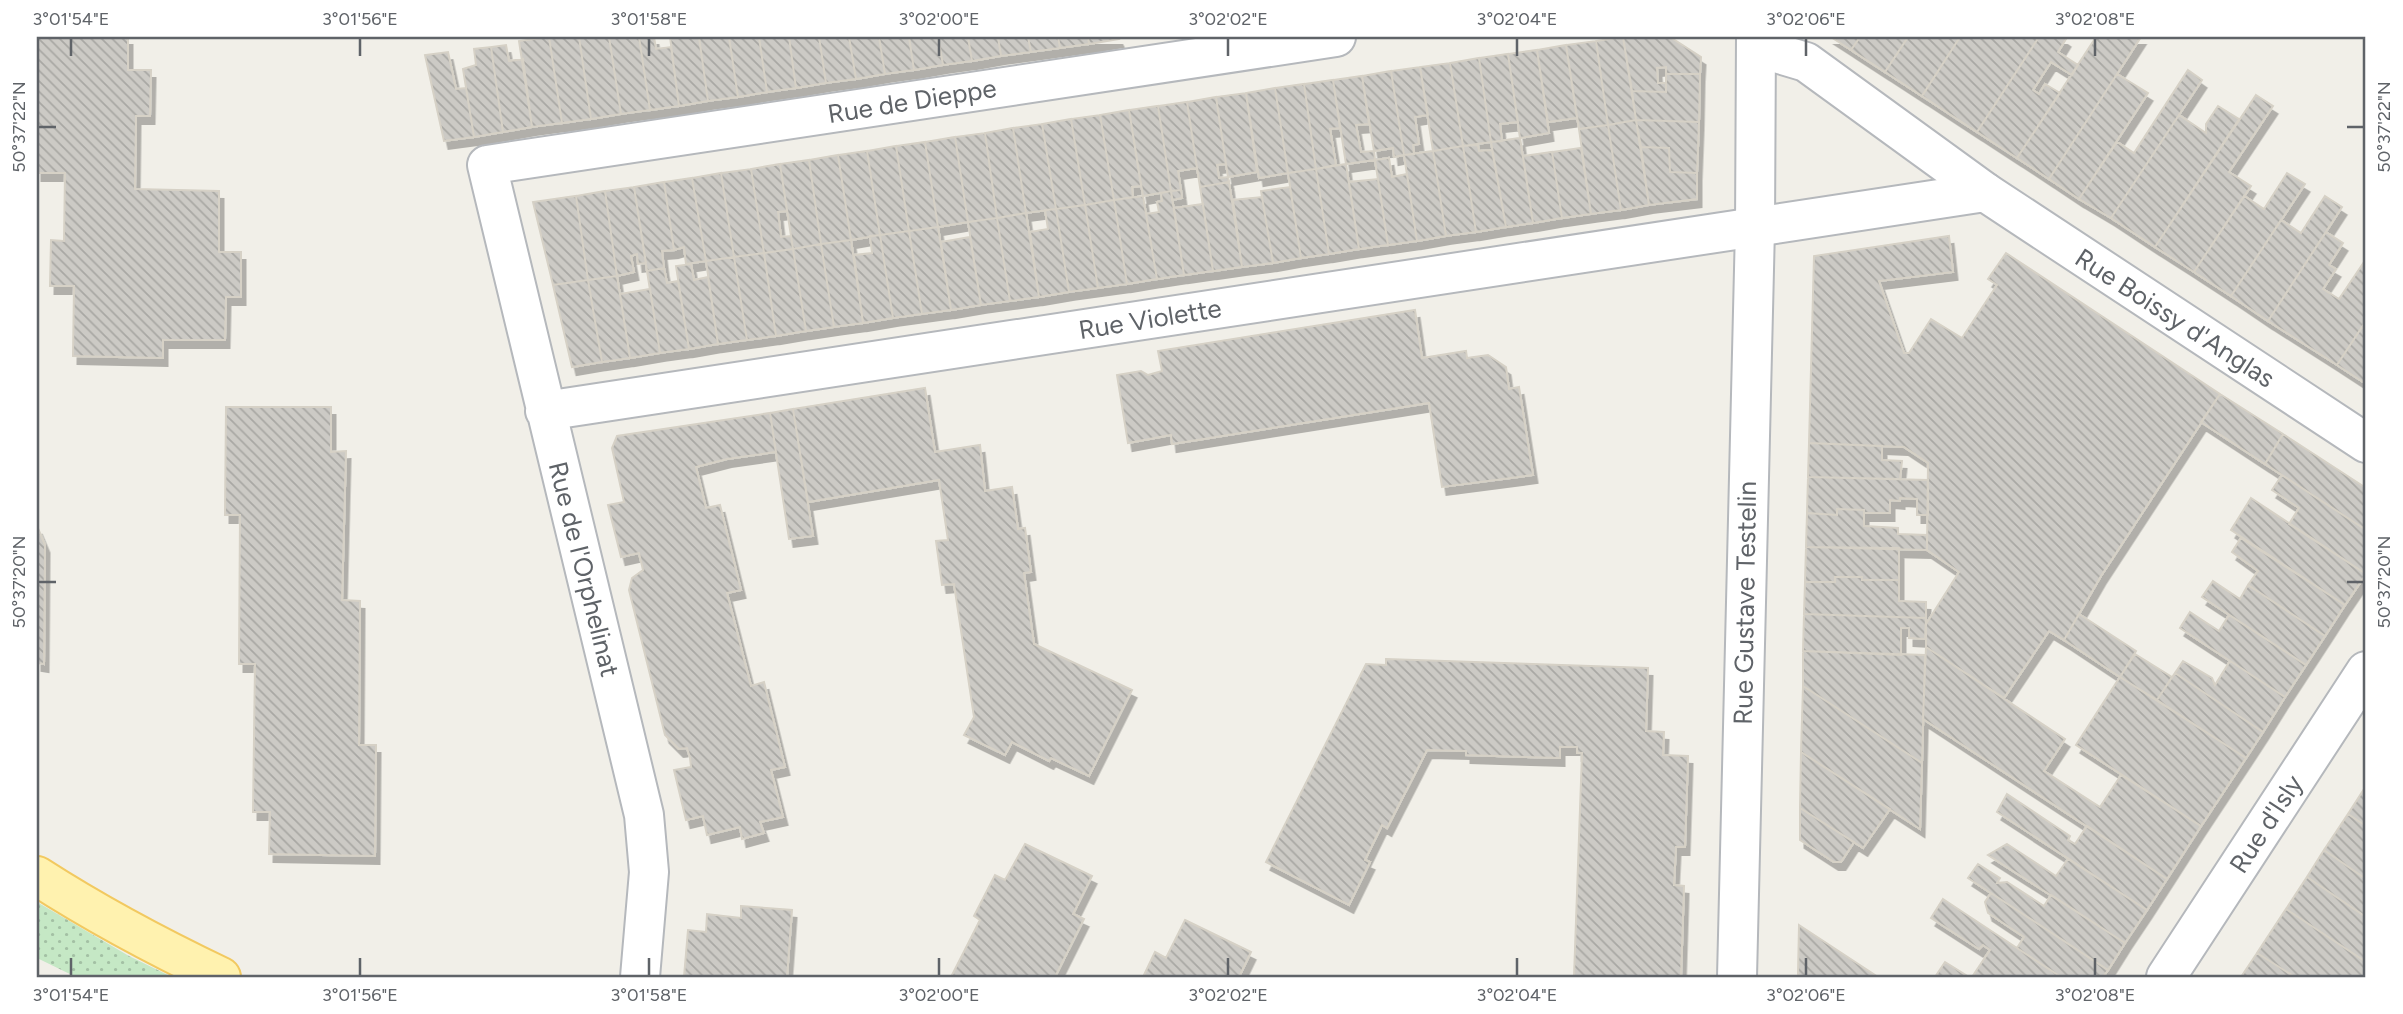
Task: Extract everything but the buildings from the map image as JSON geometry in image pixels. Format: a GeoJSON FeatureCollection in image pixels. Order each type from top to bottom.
{"type":"FeatureCollection","features":[{"type":"Feature","properties":{"kind":"main road"},"geometry":{"type":"LineString","coordinates":[[37,876],[97,913],[221,977]]}},
{"type":"Feature","properties":{"kind":"street","name":"Rue de Dieppe"},"geometry":{"type":"LineString","coordinates":[[487,165],[1336,37]]}},
{"type":"Feature","properties":{"kind":"street","name":"Rue Boissy d'Anglas"},"geometry":{"type":"LineString","coordinates":[[1756,42],[1806,62],[1984,192],[2366,443]]}},
{"type":"Feature","properties":{"kind":"street","name":"Rue Gustave Testelin"},"geometry":{"type":"LineString","coordinates":[[1737,977],[1755,228],[1756,42]]}},
{"type":"Feature","properties":{"kind":"street","name":"Rue de l'Orphelinat"},"geometry":{"type":"LineString","coordinates":[[487,165],[644,815],[649,872],[640,977]]}},
{"type":"Feature","properties":{"kind":"street"},"geometry":{"type":"LineString","coordinates":[[1755,228],[1984,192]]}},
{"type":"Feature","properties":{"kind":"street","name":"Rue Violette"},"geometry":{"type":"LineString","coordinates":[[545,411],[1755,228]]}},
{"type":"Feature","properties":{"kind":"street","name":"Rue d'Isly"},"geometry":{"type":"LineString","coordinates":[[2166,977],[2366,671]]}},
{"type":"Feature","properties":{"kind":"green space"},"geometry":{"type":"Polygon","coordinates":[[[37,902],[129,956],[172,977],[76,977],[37,958],[37,902]]]}}]}
